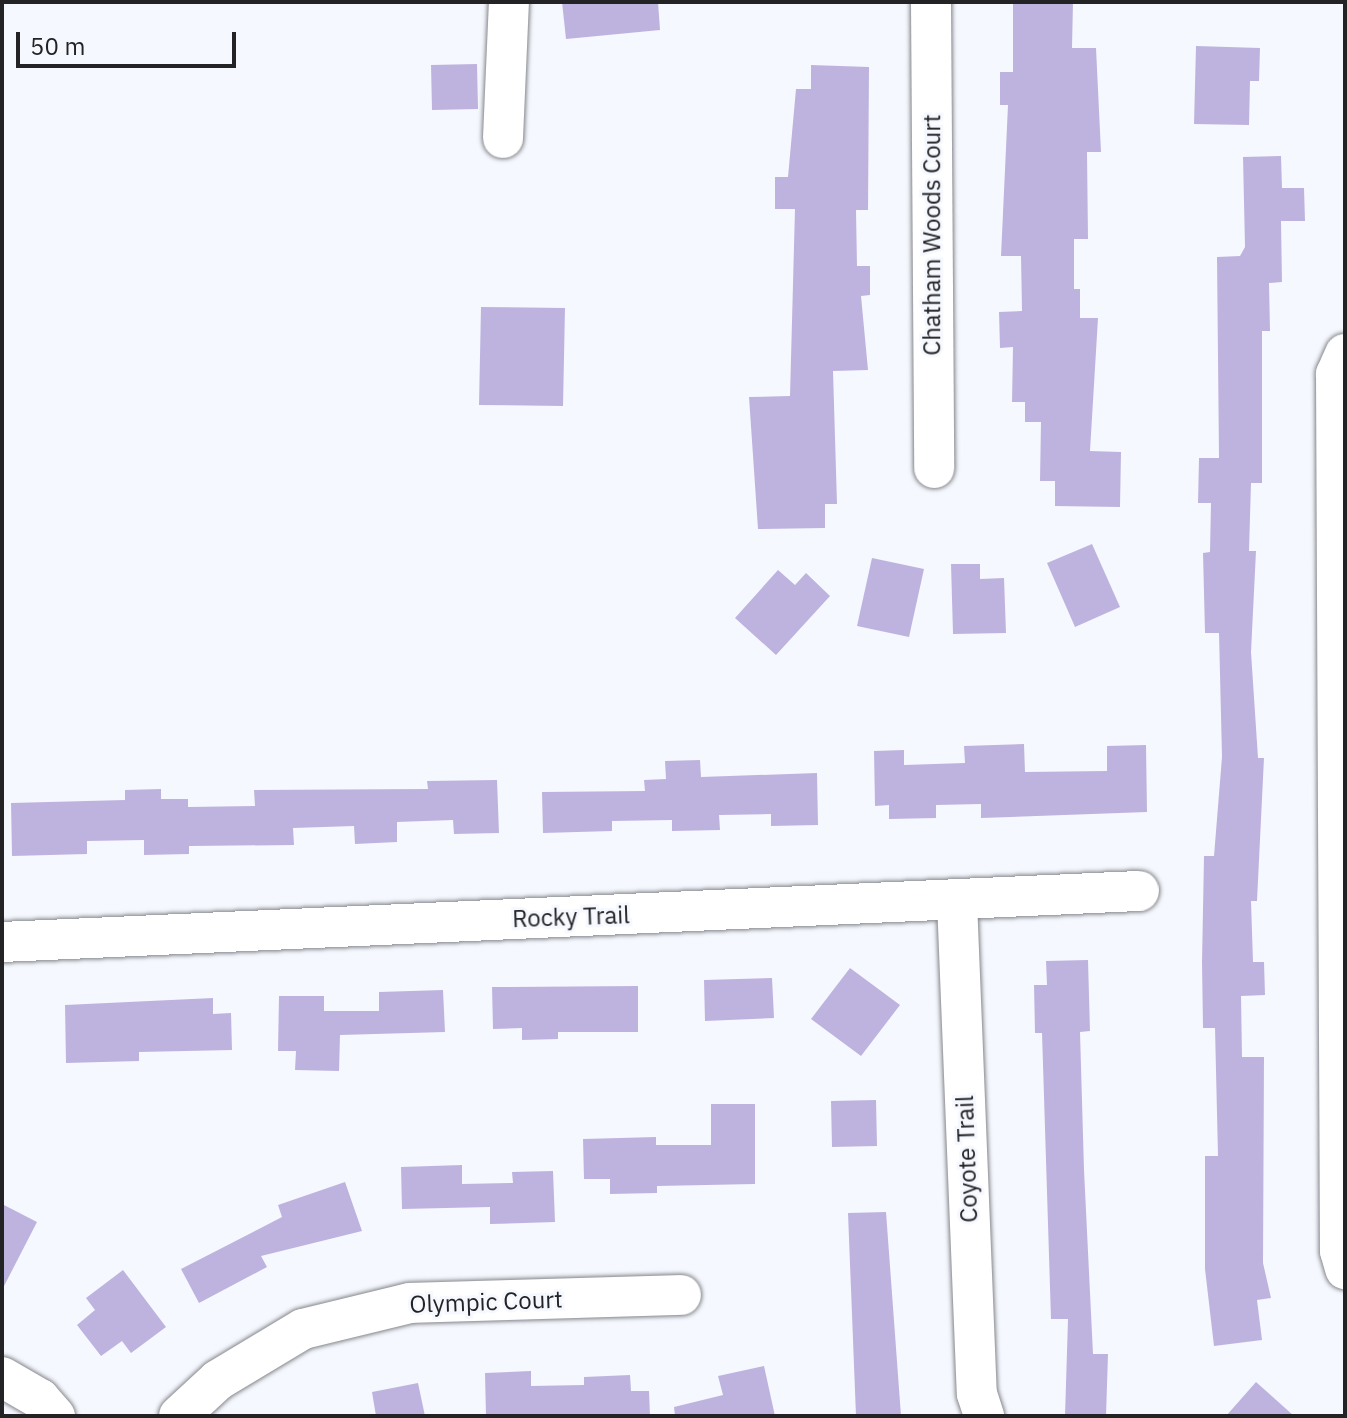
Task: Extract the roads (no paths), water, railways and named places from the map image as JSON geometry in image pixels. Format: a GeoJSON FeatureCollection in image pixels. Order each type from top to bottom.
{"type":"FeatureCollection","features":[{"type":"Feature","properties":{"kind":"street"},"geometry":{"type":"LineString","coordinates":[[503,138],[509,2]]}},
{"type":"Feature","properties":{"kind":"street","name":"Chatham Woods Court"},"geometry":{"type":"LineString","coordinates":[[931,2],[934,468]]}},
{"type":"Feature","properties":{"kind":"street"},"geometry":{"type":"LineString","coordinates":[[1345,354],[1336,374],[1345,1269]]}},
{"type":"Feature","properties":{"kind":"street","name":"Rocky Trail"},"geometry":{"type":"LineString","coordinates":[[2,942],[1139,891]]}},
{"type":"Feature","properties":{"kind":"street","name":"Coyote Trail"},"geometry":{"type":"LineString","coordinates":[[957,901],[976,1380],[984,1416]]}},
{"type":"Feature","properties":{"kind":"street","name":"Olympic Court"},"geometry":{"type":"LineString","coordinates":[[179,1416],[218,1380],[303,1329],[410,1303],[681,1295]]}},
{"type":"Feature","properties":{"kind":"street"},"geometry":{"type":"LineString","coordinates":[[2,1377],[40,1399],[55,1416]]}}]}
